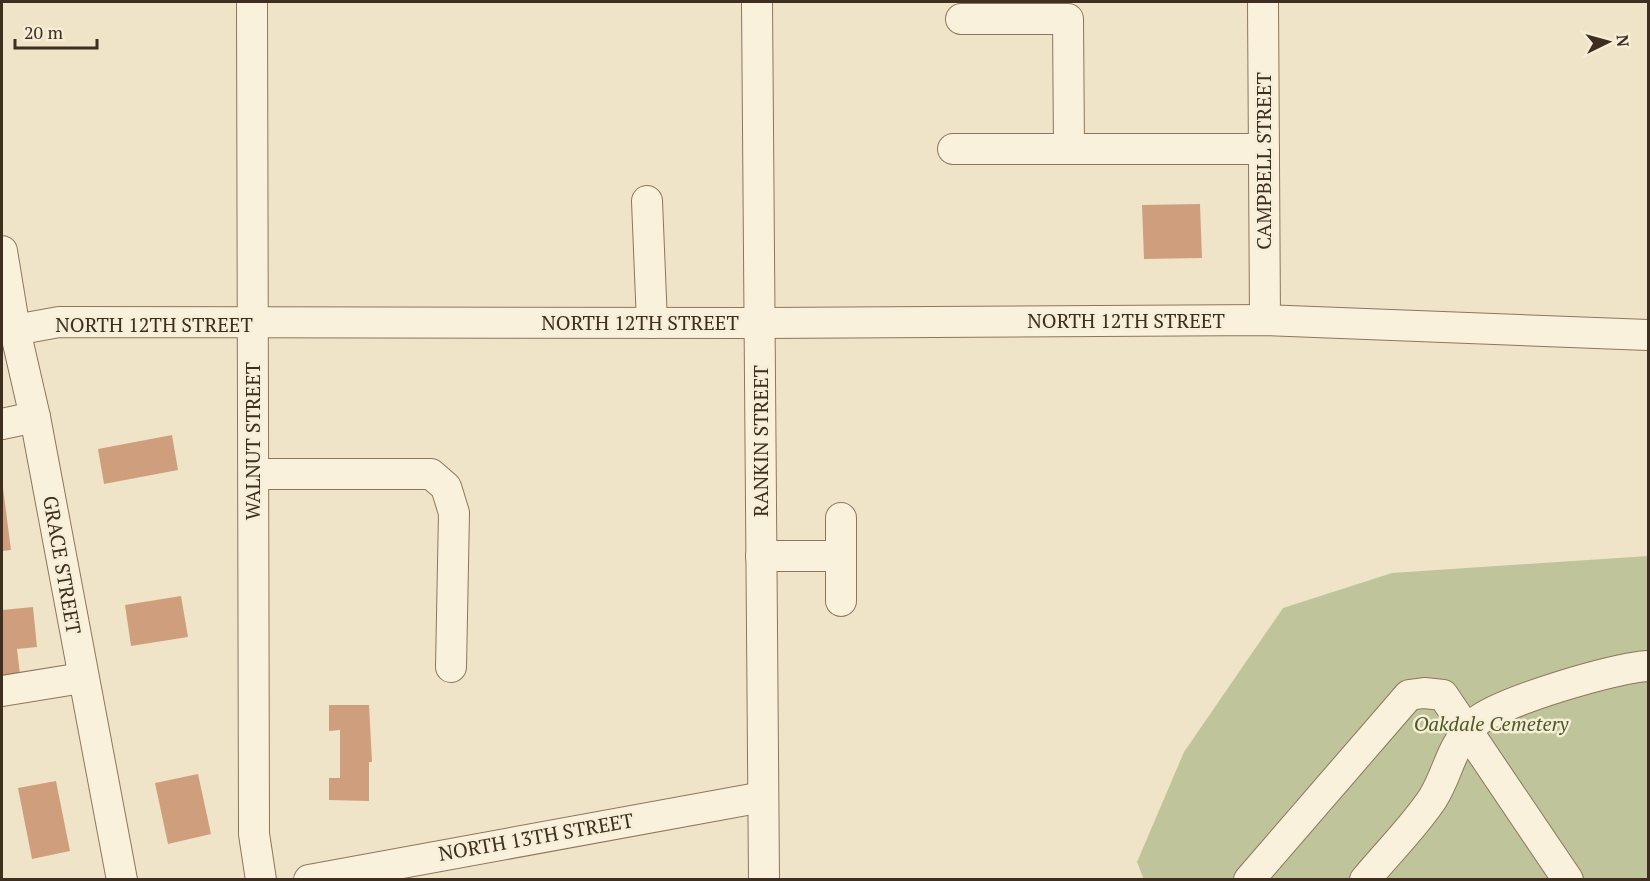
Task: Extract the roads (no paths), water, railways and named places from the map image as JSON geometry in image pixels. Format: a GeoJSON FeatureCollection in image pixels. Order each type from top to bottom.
{"type":"FeatureCollection","features":[{"type":"Feature","properties":{"kind":"street","name":"WALNUT STREET"},"geometry":{"type":"LineString","coordinates":[[252,2],[255,834],[261,879]]}},
{"type":"Feature","properties":{"kind":"street","name":"RANKIN STREET"},"geometry":{"type":"LineString","coordinates":[[757,2],[764,879]]}},
{"type":"Feature","properties":{"kind":"street","name":"CAMPBELL STREET"},"geometry":{"type":"LineString","coordinates":[[1263,2],[1265,320]]}},
{"type":"Feature","properties":{"kind":"street"},"geometry":{"type":"LineString","coordinates":[[961,18],[1068,19],[1069,149]]}},
{"type":"Feature","properties":{"kind":"street"},"geometry":{"type":"LineString","coordinates":[[954,149],[1264,149]]}},
{"type":"Feature","properties":{"kind":"street"},"geometry":{"type":"LineString","coordinates":[[647,201],[652,323]]}},
{"type":"Feature","properties":{"kind":"street","name":"GRACE STREET"},"geometry":{"type":"LineString","coordinates":[[2,251],[15,330],[35,417],[82,678],[122,879]]}},
{"type":"Feature","properties":{"kind":"street","name":"NORTH 12TH STREET"},"geometry":{"type":"LineString","coordinates":[[15,330],[59,322],[253,324],[1265,320],[1648,335]]}},
{"type":"Feature","properties":{"kind":"street"},"geometry":{"type":"LineString","coordinates":[[2,424],[35,417]]}},
{"type":"Feature","properties":{"kind":"street"},"geometry":{"type":"LineString","coordinates":[[254,474],[430,474],[446,487],[454,513],[451,667]]}},
{"type":"Feature","properties":{"kind":"street"},"geometry":{"type":"LineString","coordinates":[[841,518],[841,601]]}},
{"type":"Feature","properties":{"kind":"street"},"geometry":{"type":"LineString","coordinates":[[761,556],[841,556]]}},
{"type":"Feature","properties":{"kind":"street"},"geometry":{"type":"LineString","coordinates":[[1365,879],[1432,799],[1447,769],[1455,746],[1477,722],[1534,694],[1648,666]]}},
{"type":"Feature","properties":{"kind":"street"},"geometry":{"type":"LineString","coordinates":[[2,691],[82,678]]}},
{"type":"Feature","properties":{"kind":"street"},"geometry":{"type":"LineString","coordinates":[[1249,879],[1409,695],[1424,693],[1443,694],[1568,879]]}},
{"type":"Feature","properties":{"kind":"street","name":"NORTH 13TH STREET"},"geometry":{"type":"LineString","coordinates":[[327,878],[763,797]]}},
{"type":"Feature","properties":{"kind":"park label","name":"Oakdale Cemetery"},"geometry":{"type":"Point","coordinates":[1491,724]}}]}
